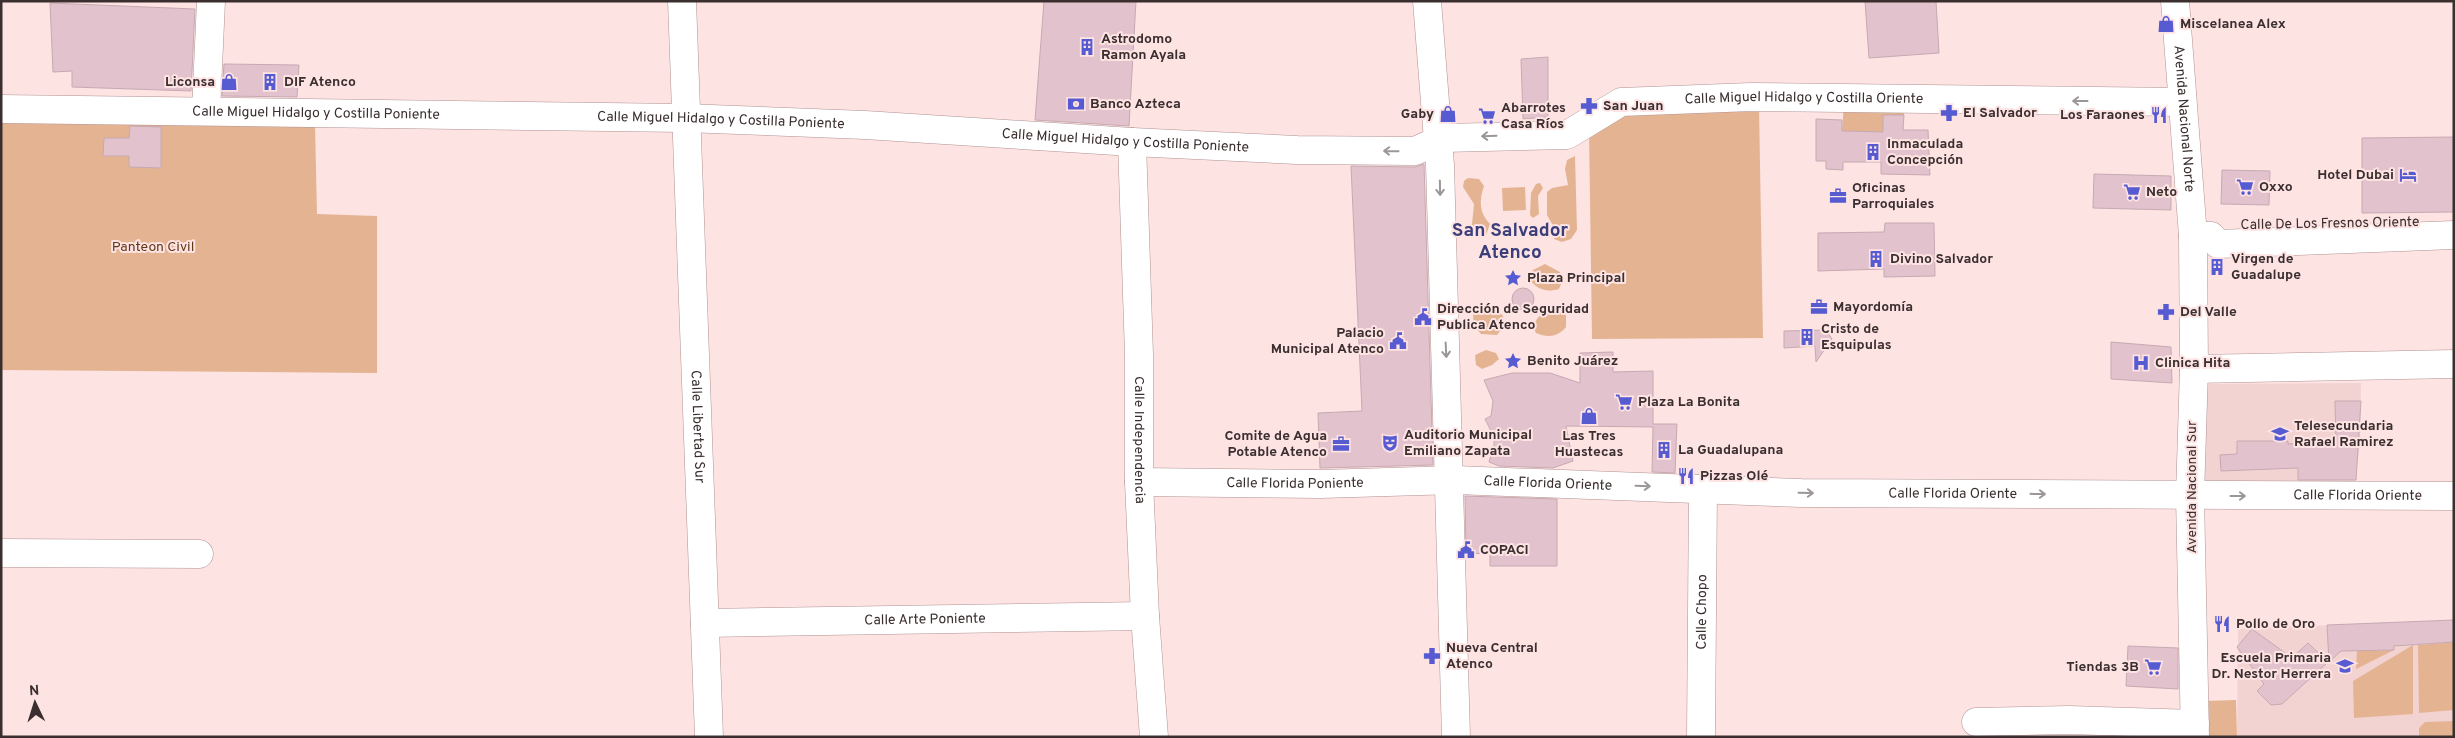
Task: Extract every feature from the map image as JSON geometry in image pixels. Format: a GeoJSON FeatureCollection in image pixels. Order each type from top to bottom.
{"type":"FeatureCollection","features":[{"type":"Feature","properties":{"kind":"street"},"geometry":{"type":"LineString","coordinates":[[206,111],[211,1]]}},
{"type":"Feature","properties":{"kind":"street","name":"Calle Libertad Sur"},"geometry":{"type":"LineString","coordinates":[[682,1],[709,737]]}},
{"type":"Feature","properties":{"kind":"street"},"geometry":{"type":"LineString","coordinates":[[1427,1],[1436,140],[1440,165],[1441,250],[1451,481],[1456,737]]}},
{"type":"Feature","properties":{"kind":"street","name":"Avenida Nacional Norte"},"geometry":{"type":"LineString","coordinates":[[2176,1],[2182,102],[2202,236]]}},
{"type":"Feature","properties":{"kind":"street","name":"Calle Miguel Hidalgo y Costilla Oriente"},"geometry":{"type":"LineString","coordinates":[[1436,140],[1567,135],[1621,102],[1751,98],[2182,102]]}},
{"type":"Feature","properties":{"kind":"street","name":"Calle Miguel Hidalgo y Costilla Poniente"},"geometry":{"type":"LineString","coordinates":[[1,109],[685,118],[865,124],[1132,142],[1297,150],[1415,151],[1428,146],[1436,140]]}},
{"type":"Feature","properties":{"kind":"street","name":"Calle Independencia"},"geometry":{"type":"LineString","coordinates":[[1132,142],[1139,355],[1139,482],[1145,616],[1154,737]]}},
{"type":"Feature","properties":{"kind":"street","name":"Calle De Los Fresnos Oriente"},"geometry":{"type":"LineString","coordinates":[[2202,236],[2218,226],[2454,222]]}},
{"type":"Feature","properties":{"kind":"street","name":"Calle De Los Fresnos Oriente"},"geometry":{"type":"LineString","coordinates":[[2202,236],[2218,244],[2454,235]]}},
{"type":"Feature","properties":{"kind":"street","name":"Avenida Nacional Sur"},"geometry":{"type":"LineString","coordinates":[[2195,730],[2190,496],[2194,369],[2202,236]]}},
{"type":"Feature","properties":{"kind":"street"},"geometry":{"type":"LineString","coordinates":[[2194,369],[2454,364]]}},
{"type":"Feature","properties":{"kind":"street","name":"Calle Florida Poniente"},"geometry":{"type":"LineString","coordinates":[[1139,482],[1322,484],[1451,481]]}},
{"type":"Feature","properties":{"kind":"street","name":"Calle Florida Oriente"},"geometry":{"type":"LineString","coordinates":[[1451,481],[1703,488],[1801,493],[2454,496]]}},
{"type":"Feature","properties":{"kind":"street","name":"Calle Chopo"},"geometry":{"type":"LineString","coordinates":[[1702,737],[1703,488]]}},
{"type":"Feature","properties":{"kind":"street"},"geometry":{"type":"LineString","coordinates":[[1,553],[199,554]]}},
{"type":"Feature","properties":{"kind":"street","name":"Calle Arte Poniente"},"geometry":{"type":"LineString","coordinates":[[705,623],[1145,616]]}},
{"type":"Feature","properties":{"kind":"street"},"geometry":{"type":"LineString","coordinates":[[1976,722],[2069,720],[2195,730]]}},
{"type":"Feature","properties":{"kind":"shaded area","name":"Telesecundaria Rafael Ramirez"},"geometry":{"type":"Polygon","coordinates":[[[2361,383],[2360,442],[2355,485],[2201,486],[2200,384],[2361,383]]]}},
{"type":"Feature","properties":{"kind":"shaded area","name":"Escuela Primaria Dr. Nestor Herrera"},"geometry":{"type":"Polygon","coordinates":[[[2454,620],[2454,737],[2237,737],[2238,629],[2454,620]]]}},
{"type":"Feature","properties":{"kind":"green space"},"geometry":{"type":"Polygon","coordinates":[[[1904,102],[1904,115],[1883,115],[1883,132],[1842,131],[1844,103],[1904,102]]]}},
{"type":"Feature","properties":{"kind":"green space"},"geometry":{"type":"Polygon","coordinates":[[[1759,105],[1763,338],[1592,339],[1589,129],[1624,108],[1759,105]]]}},
{"type":"Feature","properties":{"kind":"green space","name":"Panteon Civil"},"geometry":{"type":"Polygon","coordinates":[[[1,118],[315,125],[317,214],[377,216],[377,373],[1,370],[1,118]]]}},
{"type":"Feature","properties":{"kind":"green space"},"geometry":{"type":"Polygon","coordinates":[[[1575,156],[1577,230],[1571,239],[1562,242],[1554,239],[1555,229],[1547,215],[1547,192],[1552,188],[1568,185],[1565,169],[1567,160],[1575,156]]]}},
{"type":"Feature","properties":{"kind":"green space"},"geometry":{"type":"Polygon","coordinates":[[[1468,178],[1479,179],[1484,186],[1481,206],[1486,220],[1490,224],[1486,235],[1480,237],[1475,237],[1471,234],[1474,204],[1463,187],[1464,181],[1468,178]]]}},
{"type":"Feature","properties":{"kind":"green space"},"geometry":{"type":"Polygon","coordinates":[[[1540,183],[1543,188],[1538,196],[1539,214],[1533,218],[1530,215],[1531,193],[1536,184],[1540,183]]]}},
{"type":"Feature","properties":{"kind":"green space"},"geometry":{"type":"Polygon","coordinates":[[[1525,187],[1526,210],[1503,211],[1502,188],[1525,187]]]}},
{"type":"Feature","properties":{"kind":"green space"},"geometry":{"type":"Polygon","coordinates":[[[1545,264],[1560,272],[1562,282],[1559,289],[1541,289],[1528,276],[1533,270],[1545,264]]]}},
{"type":"Feature","properties":{"kind":"green space"},"geometry":{"type":"Polygon","coordinates":[[[1486,304],[1494,306],[1503,316],[1504,326],[1497,335],[1481,334],[1474,326],[1473,315],[1486,304]]]}},
{"type":"Feature","properties":{"kind":"green space"},"geometry":{"type":"Polygon","coordinates":[[[1547,311],[1560,312],[1566,315],[1566,327],[1556,335],[1545,336],[1536,333],[1534,326],[1536,320],[1547,311]]]}},
{"type":"Feature","properties":{"kind":"green space"},"geometry":{"type":"Polygon","coordinates":[[[1486,350],[1496,353],[1499,359],[1492,365],[1482,369],[1476,365],[1475,355],[1486,350]]]}},
{"type":"Feature","properties":{"kind":"green space"},"geometry":{"type":"Polygon","coordinates":[[[2454,642],[2454,710],[2419,713],[2418,645],[2454,642]]]}},
{"type":"Feature","properties":{"kind":"green space"},"geometry":{"type":"Polygon","coordinates":[[[2413,645],[2413,714],[2354,718],[2353,681],[2413,645]]]}},
{"type":"Feature","properties":{"kind":"green space"},"geometry":{"type":"Polygon","coordinates":[[[2394,650],[2356,669],[2357,651],[2394,650]]]}},
{"type":"Feature","properties":{"kind":"green space"},"geometry":{"type":"Polygon","coordinates":[[[2236,700],[2237,737],[2205,737],[2204,701],[2236,700]]]}},
{"type":"Feature","properties":{"kind":"green space"},"geometry":{"type":"Polygon","coordinates":[[[2454,721],[2454,737],[2419,737],[2419,728],[2425,722],[2454,721]]]}},
{"type":"Feature","properties":{"kind":"building","name":"Astrodomo Ramon Ayala"},"geometry":{"type":"Polygon","coordinates":[[[1044,1],[1136,1],[1129,126],[1035,120],[1044,1]]]}},
{"type":"Feature","properties":{"kind":"building"},"geometry":{"type":"Polygon","coordinates":[[[1865,1],[1936,1],[1939,53],[1869,58],[1865,1]]]}},
{"type":"Feature","properties":{"kind":"building"},"geometry":{"type":"Polygon","coordinates":[[[50,3],[195,9],[191,91],[72,87],[72,71],[53,72],[50,3]]]}},
{"type":"Feature","properties":{"kind":"building"},"geometry":{"type":"Polygon","coordinates":[[[1548,57],[1548,117],[1523,119],[1521,59],[1548,57]]]}},
{"type":"Feature","properties":{"kind":"building","name":"DIF Atenco"},"geometry":{"type":"Polygon","coordinates":[[[224,64],[299,65],[297,97],[222,96],[224,64]]]}},
{"type":"Feature","properties":{"kind":"building","name":"Inmaculada Concepción"},"geometry":{"type":"Polygon","coordinates":[[[1883,115],[1904,115],[1903,130],[1928,130],[1930,175],[1881,174],[1881,162],[1843,162],[1843,170],[1826,169],[1826,161],[1816,161],[1816,119],[1842,120],[1842,131],[1883,132],[1883,115]]]}},
{"type":"Feature","properties":{"kind":"building"},"geometry":{"type":"Polygon","coordinates":[[[130,126],[161,127],[161,168],[129,167],[129,156],[103,156],[104,138],[129,138],[130,126]]]}},
{"type":"Feature","properties":{"kind":"building","name":"Hotel Dubai"},"geometry":{"type":"Polygon","coordinates":[[[2454,137],[2454,212],[2362,213],[2362,138],[2454,137]]]}},
{"type":"Feature","properties":{"kind":"building"},"geometry":{"type":"Polygon","coordinates":[[[1424,164],[1433,465],[1320,468],[1318,413],[1362,411],[1351,166],[1415,167],[1424,164]]]}},
{"type":"Feature","properties":{"kind":"building","name":"Oxxo"},"geometry":{"type":"Polygon","coordinates":[[[2222,170],[2270,171],[2269,205],[2221,204],[2222,170]]]}},
{"type":"Feature","properties":{"kind":"building","name":"Neto"},"geometry":{"type":"Polygon","coordinates":[[[2094,174],[2171,176],[2171,210],[2093,208],[2094,174]]]}},
{"type":"Feature","properties":{"kind":"building","name":"Divino Salvador"},"geometry":{"type":"Polygon","coordinates":[[[1885,223],[1934,223],[1935,276],[1884,277],[1884,269],[1818,271],[1818,233],[1884,232],[1885,223]]]}},
{"type":"Feature","properties":{"kind":"building"},"geometry":{"type":"Polygon","coordinates":[[[1523,288],[1531,291],[1534,299],[1531,307],[1523,310],[1515,307],[1512,299],[1515,291],[1523,288]]]}},
{"type":"Feature","properties":{"kind":"building","name":"Cristo de Esquipulas"},"geometry":{"type":"Polygon","coordinates":[[[1826,330],[1832,339],[1816,362],[1815,346],[1784,348],[1784,331],[1826,330]]]}},
{"type":"Feature","properties":{"kind":"building","name":"Clinica Hita"},"geometry":{"type":"Polygon","coordinates":[[[2111,342],[2171,347],[2172,383],[2111,379],[2111,342]]]}},
{"type":"Feature","properties":{"kind":"building"},"geometry":{"type":"Polygon","coordinates":[[[1613,352],[1613,372],[1653,371],[1653,424],[1677,424],[1675,473],[1652,472],[1653,427],[1566,426],[1573,461],[1553,468],[1499,466],[1489,462],[1494,445],[1494,437],[1485,419],[1491,416],[1493,401],[1484,380],[1512,373],[1550,373],[1580,383],[1580,353],[1613,352]]]}},
{"type":"Feature","properties":{"kind":"building"},"geometry":{"type":"Polygon","coordinates":[[[2335,401],[2361,401],[2356,480],[2298,480],[2298,468],[2221,471],[2220,455],[2237,454],[2237,441],[2288,441],[2288,444],[2336,442],[2335,401]]]}},
{"type":"Feature","properties":{"kind":"building"},"geometry":{"type":"Polygon","coordinates":[[[1465,496],[1557,499],[1557,566],[1490,566],[1490,553],[1466,554],[1465,496]]]}},
{"type":"Feature","properties":{"kind":"building"},"geometry":{"type":"Polygon","coordinates":[[[2454,620],[2454,642],[2394,646],[2394,650],[2341,651],[2329,662],[2327,625],[2454,620]]]}},
{"type":"Feature","properties":{"kind":"building"},"geometry":{"type":"Polygon","coordinates":[[[2252,629],[2292,658],[2308,643],[2328,662],[2282,704],[2271,705],[2257,691],[2264,684],[2237,647],[2252,629]]]}},
{"type":"Feature","properties":{"kind":"building","name":"Tiendas 3B"},"geometry":{"type":"Polygon","coordinates":[[[2128,646],[2178,648],[2178,689],[2126,686],[2128,646]]]}},
{"type":"Feature","properties":{"kind":"place","name":"Miscelanea Alex"},"geometry":{"type":"Point","coordinates":[2166,24]}},
{"type":"Feature","properties":{"kind":"place","name":"Astrodomo Ramon Ayala"},"geometry":{"type":"Point","coordinates":[1087,47]}},
{"type":"Feature","properties":{"kind":"place","name":"Liconsa"},"geometry":{"type":"Point","coordinates":[229,82]}},
{"type":"Feature","properties":{"kind":"place","name":"DIF Atenco"},"geometry":{"type":"Point","coordinates":[270,82]}},
{"type":"Feature","properties":{"kind":"place","name":"Banco Azteca"},"geometry":{"type":"Point","coordinates":[1076,104]}},
{"type":"Feature","properties":{"kind":"place","name":"San Juan"},"geometry":{"type":"Point","coordinates":[1589,106]}},
{"type":"Feature","properties":{"kind":"place","name":"El Salvador"},"geometry":{"type":"Point","coordinates":[1949,113]}},
{"type":"Feature","properties":{"kind":"place","name":"Gaby"},"geometry":{"type":"Point","coordinates":[1448,114]}},
{"type":"Feature","properties":{"kind":"place","name":"Los Faraones"},"geometry":{"type":"Point","coordinates":[2159,115]}},
{"type":"Feature","properties":{"kind":"place","name":"Abarrotes Casa Ríos"},"geometry":{"type":"Point","coordinates":[1487,116]}},
{"type":"Feature","properties":{"kind":"place","name":"Inmaculada Concepción"},"geometry":{"type":"Point","coordinates":[1873,152]}},
{"type":"Feature","properties":{"kind":"place","name":"Hotel Dubai"},"geometry":{"type":"Point","coordinates":[2408,175]}},
{"type":"Feature","properties":{"kind":"place","name":"Oxxo"},"geometry":{"type":"Point","coordinates":[2245,187]}},
{"type":"Feature","properties":{"kind":"place","name":"Neto"},"geometry":{"type":"Point","coordinates":[2132,192]}},
{"type":"Feature","properties":{"kind":"place","name":"Oficinas Parroquiales"},"geometry":{"type":"Point","coordinates":[1838,196]}},
{"type":"Feature","properties":{"kind":"place","name":"Divino Salvador"},"geometry":{"type":"Point","coordinates":[1876,259]}},
{"type":"Feature","properties":{"kind":"place","name":"Virgen de Guadalupe"},"geometry":{"type":"Point","coordinates":[2217,267]}},
{"type":"Feature","properties":{"kind":"place","name":"Plaza Principal"},"geometry":{"type":"Point","coordinates":[1513,278]}},
{"type":"Feature","properties":{"kind":"place","name":"Mayordomía"},"geometry":{"type":"Point","coordinates":[1819,307]}},
{"type":"Feature","properties":{"kind":"place","name":"Del Valle"},"geometry":{"type":"Point","coordinates":[2166,312]}},
{"type":"Feature","properties":{"kind":"place","name":"Dirección de Seguridad Publica Atenco"},"geometry":{"type":"Point","coordinates":[1423,317]}},
{"type":"Feature","properties":{"kind":"place","name":"Cristo de Esquipulas"},"geometry":{"type":"Point","coordinates":[1807,337]}},
{"type":"Feature","properties":{"kind":"place","name":"Palacio Municipal Atenco"},"geometry":{"type":"Point","coordinates":[1398,341]}},
{"type":"Feature","properties":{"kind":"place","name":"Benito Juárez"},"geometry":{"type":"Point","coordinates":[1513,361]}},
{"type":"Feature","properties":{"kind":"place","name":"Clinica Hita"},"geometry":{"type":"Point","coordinates":[2141,363]}},
{"type":"Feature","properties":{"kind":"place","name":"Plaza La Bonita"},"geometry":{"type":"Point","coordinates":[1624,402]}},
{"type":"Feature","properties":{"kind":"place","name":"Las Tres Huastecas"},"geometry":{"type":"Point","coordinates":[1589,416]}},
{"type":"Feature","properties":{"kind":"place","name":"Telesecundaria Rafael Ramirez"},"geometry":{"type":"Point","coordinates":[2280,434]}},
{"type":"Feature","properties":{"kind":"place","name":"Auditorio Municipal Emiliano Zapata"},"geometry":{"type":"Point","coordinates":[1390,443]}},
{"type":"Feature","properties":{"kind":"place","name":"Comite de Agua Potable Atenco"},"geometry":{"type":"Point","coordinates":[1341,444]}},
{"type":"Feature","properties":{"kind":"place","name":"La Guadalupana"},"geometry":{"type":"Point","coordinates":[1664,450]}},
{"type":"Feature","properties":{"kind":"place","name":"Pizzas Olé"},"geometry":{"type":"Point","coordinates":[1686,476]}},
{"type":"Feature","properties":{"kind":"place","name":"COPACI"},"geometry":{"type":"Point","coordinates":[1466,550]}},
{"type":"Feature","properties":{"kind":"place","name":"Pollo de Oro"},"geometry":{"type":"Point","coordinates":[2222,624]}},
{"type":"Feature","properties":{"kind":"place","name":"Nueva Central Atenco"},"geometry":{"type":"Point","coordinates":[1432,656]}},
{"type":"Feature","properties":{"kind":"place","name":"Escuela Primaria Dr. Nestor Herrera"},"geometry":{"type":"Point","coordinates":[2345,666]}},
{"type":"Feature","properties":{"kind":"place","name":"Tiendas 3B"},"geometry":{"type":"Point","coordinates":[2153,667]}},
{"type":"Feature","properties":{"kind":"district","name":"San Salvador Atenco"},"geometry":{"type":"Point","coordinates":[1510,242]}}]}
